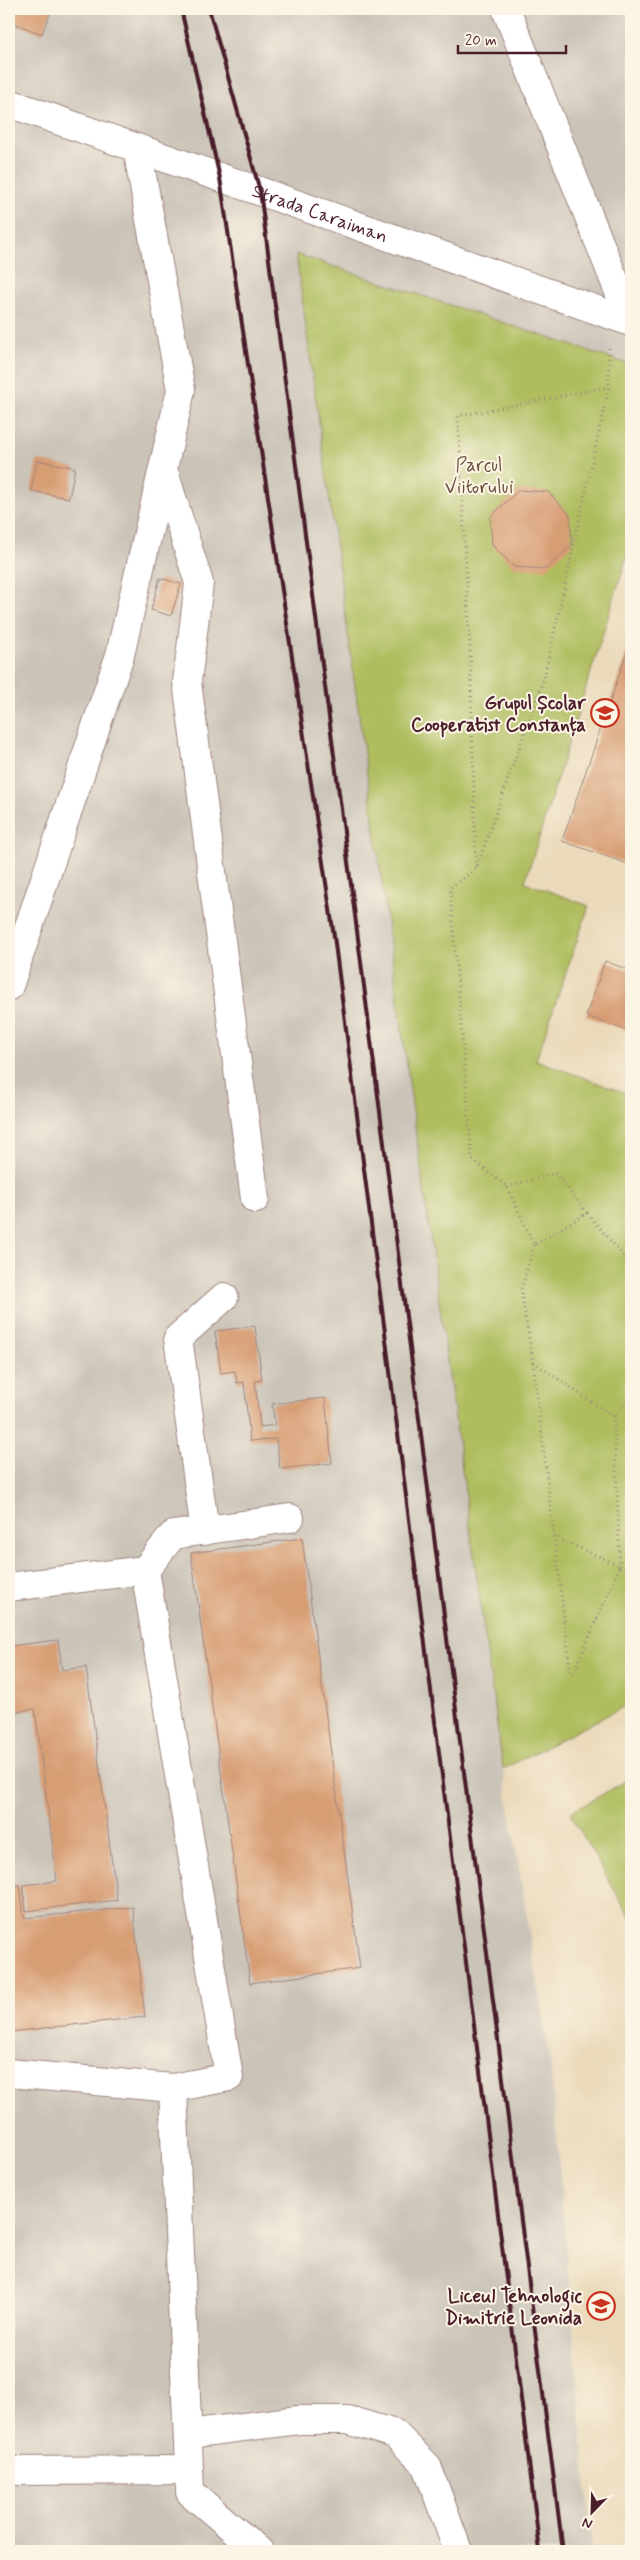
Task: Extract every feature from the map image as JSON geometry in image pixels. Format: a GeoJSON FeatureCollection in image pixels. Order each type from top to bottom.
{"type":"FeatureCollection","features":[{"type":"Feature","properties":{"kind":"street"},"geometry":{"type":"LineString","coordinates":[[506,9],[624,320]]}},
{"type":"Feature","properties":{"kind":"street","name":"Strada Caraiman"},"geometry":{"type":"LineString","coordinates":[[9,103],[624,320]]}},
{"type":"Feature","properties":{"kind":"street"},"geometry":{"type":"LineString","coordinates":[[9,986],[120,655],[181,390],[138,148]]}},
{"type":"Feature","properties":{"kind":"street"},"geometry":{"type":"LineString","coordinates":[[163,468],[199,583],[187,682],[255,1199]]}},
{"type":"Feature","properties":{"kind":"street"},"geometry":{"type":"LineString","coordinates":[[205,1531],[178,1338],[224,1297]]}},
{"type":"Feature","properties":{"kind":"street"},"geometry":{"type":"LineString","coordinates":[[9,1588],[145,1570],[174,1535],[290,1518]]}},
{"type":"Feature","properties":{"kind":"street"},"geometry":{"type":"LineString","coordinates":[[9,2073],[173,2088],[229,2077],[145,1570]]}},
{"type":"Feature","properties":{"kind":"street"},"geometry":{"type":"LineString","coordinates":[[173,2088],[190,2492],[260,2551]]}},
{"type":"Feature","properties":{"kind":"street"},"geometry":{"type":"LineString","coordinates":[[188,2434],[299,2420],[348,2420],[395,2434],[427,2466],[458,2551]]}},
{"type":"Feature","properties":{"kind":"street"},"geometry":{"type":"LineString","coordinates":[[9,2471],[189,2470]]}},
{"type":"Feature","properties":{"kind":"path"},"geometry":{"type":"LineString","coordinates":[[624,320],[544,678],[476,869],[450,888],[472,1159],[507,1187],[534,1245],[521,1290],[532,1362],[571,1676],[620,1566],[614,1417],[631,1397]]}},
{"type":"Feature","properties":{"kind":"path"},"geometry":{"type":"LineString","coordinates":[[476,869],[470,648],[458,416],[609,388]]}},
{"type":"Feature","properties":{"kind":"path"},"geometry":{"type":"LineString","coordinates":[[507,1187],[556,1174],[586,1213],[631,1264]]}},
{"type":"Feature","properties":{"kind":"path"},"geometry":{"type":"LineString","coordinates":[[534,1245],[586,1213]]}},
{"type":"Feature","properties":{"kind":"path"},"geometry":{"type":"LineString","coordinates":[[532,1362],[614,1417]]}},
{"type":"Feature","properties":{"kind":"path"},"geometry":{"type":"LineString","coordinates":[[553,1536],[631,1571]]}},
{"type":"Feature","properties":{"kind":"shaded area"},"geometry":{"type":"Polygon","coordinates":[[[9,9],[631,9],[631,365],[296,254],[503,1769],[550,2060],[592,2551],[9,2551],[9,9]]]}},
{"type":"Feature","properties":{"kind":"shaded area","name":"Grupul Școlar Cooperatist Constanța"},"geometry":{"type":"Polygon","coordinates":[[[631,544],[631,1095],[536,1060],[589,907],[525,882],[631,544]]]}},
{"type":"Feature","properties":{"kind":"shaded area","name":"Liceul Tehnologic Dimitrie Leonida"},"geometry":{"type":"Polygon","coordinates":[[[631,1703],[631,2551],[592,2551],[550,2060],[503,1769],[631,1703]]]}},
{"type":"Feature","properties":{"kind":"green space","name":"Parcul Viitorului"},"geometry":{"type":"Polygon","coordinates":[[[296,254],[631,365],[631,544],[525,882],[589,906],[536,1060],[631,1095],[631,1703],[503,1769],[296,254]]]}},
{"type":"Feature","properties":{"kind":"green space"},"geometry":{"type":"Polygon","coordinates":[[[631,1778],[631,1919],[570,1813],[631,1778]]]}},
{"type":"Feature","properties":{"kind":"building"},"geometry":{"type":"Polygon","coordinates":[[[14,9],[52,9],[42,34],[10,22],[14,9]]]}},
{"type":"Feature","properties":{"kind":"building"},"geometry":{"type":"Polygon","coordinates":[[[37,460],[75,468],[69,498],[31,491],[37,460]]]}},
{"type":"Feature","properties":{"kind":"building"},"geometry":{"type":"Polygon","coordinates":[[[519,490],[548,492],[570,515],[572,545],[546,569],[514,567],[492,545],[490,517],[519,490]]]}},
{"type":"Feature","properties":{"kind":"building"},"geometry":{"type":"Polygon","coordinates":[[[160,578],[181,584],[171,616],[151,610],[160,578]]]}},
{"type":"Feature","properties":{"kind":"building"},"geometry":{"type":"Polygon","coordinates":[[[631,640],[631,865],[562,841],[631,640]]]}},
{"type":"Feature","properties":{"kind":"building"},"geometry":{"type":"Polygon","coordinates":[[[605,961],[631,971],[631,1032],[586,1016],[605,961]]]}},
{"type":"Feature","properties":{"kind":"building"},"geometry":{"type":"Polygon","coordinates":[[[255,1326],[262,1380],[255,1381],[260,1427],[275,1425],[272,1404],[325,1398],[332,1463],[280,1469],[276,1439],[250,1441],[244,1382],[237,1383],[235,1371],[221,1373],[215,1331],[255,1326]]]}},
{"type":"Feature","properties":{"kind":"building"},"geometry":{"type":"Polygon","coordinates":[[[302,1538],[360,1968],[250,1983],[191,1553],[302,1538]]]}},
{"type":"Feature","properties":{"kind":"building"},"geometry":{"type":"Polygon","coordinates":[[[58,1640],[62,1670],[86,1667],[117,1900],[26,1911],[23,1885],[57,1881],[35,1709],[9,1713],[9,1646],[58,1640]]]}},
{"type":"Feature","properties":{"kind":"building"},"geometry":{"type":"Polygon","coordinates":[[[20,1885],[24,1918],[133,1907],[145,2017],[9,2032],[9,1886],[20,1885]]]}},
{"type":"Feature","properties":{"kind":"railway"},"geometry":{"type":"LineString","coordinates":[[181,9],[220,178],[334,936],[540,2551]]}},
{"type":"Feature","properties":{"kind":"railway"},"geometry":{"type":"LineString","coordinates":[[209,9],[260,191],[356,923],[563,2551]]}},
{"type":"Feature","properties":{"kind":"place","name":"Grupul Școlar Cooperatist Constanța"},"geometry":{"type":"Point","coordinates":[605,713]}},
{"type":"Feature","properties":{"kind":"place","name":"Liceul Tehnologic Dimitrie Leonida"},"geometry":{"type":"Point","coordinates":[601,2306]}}]}
